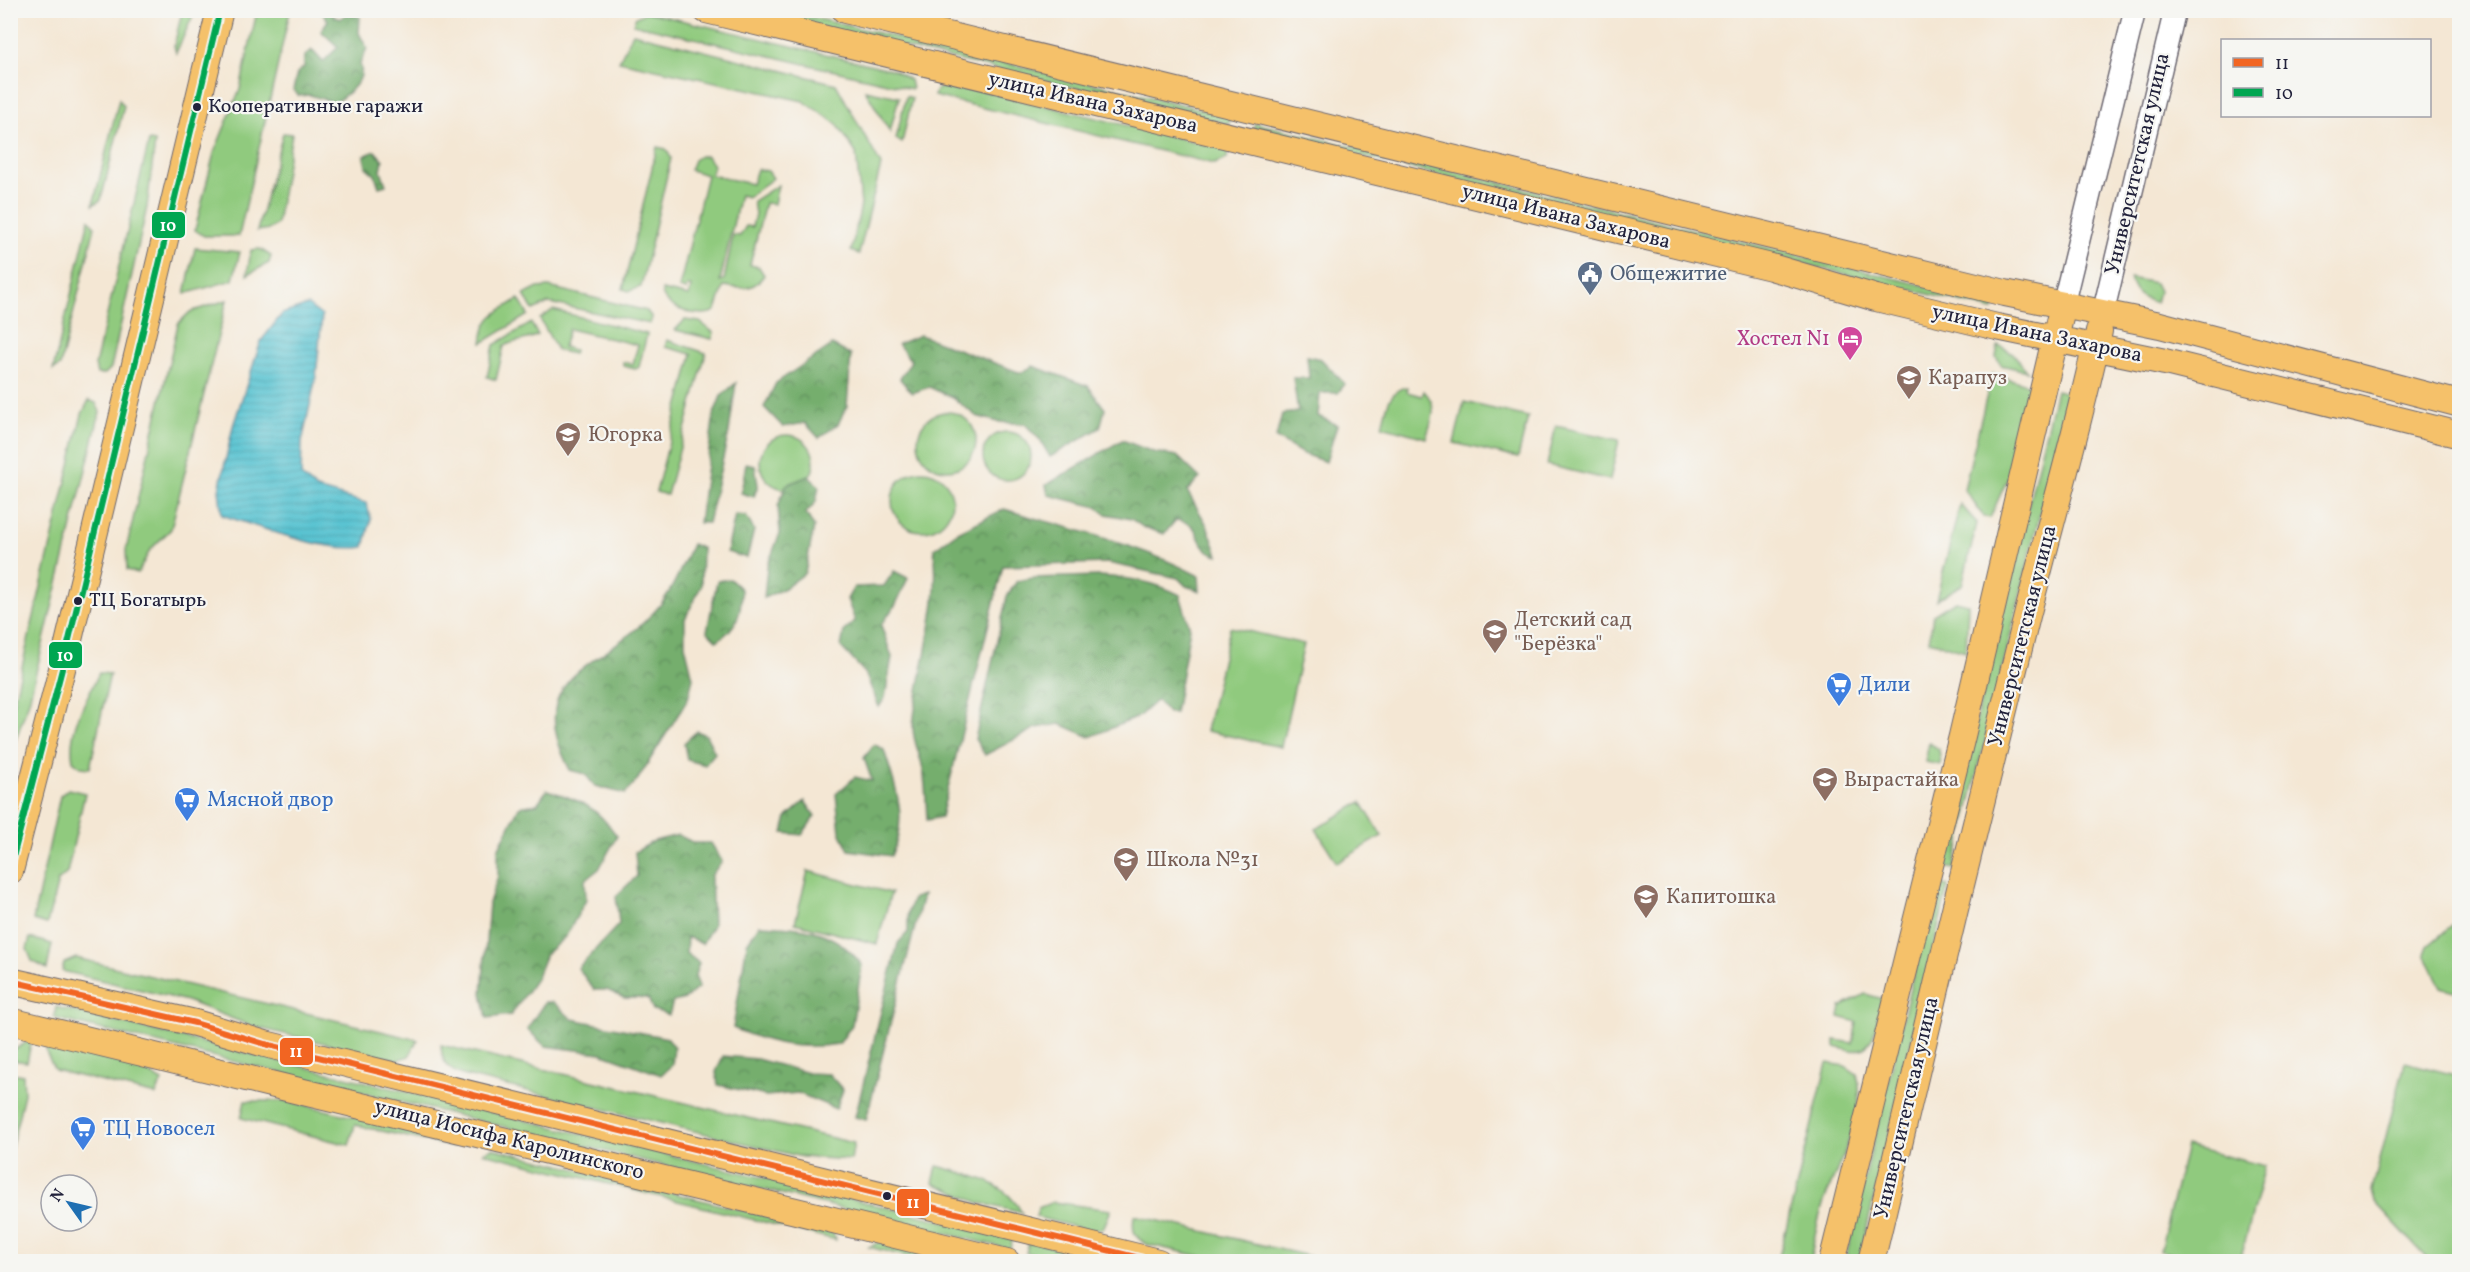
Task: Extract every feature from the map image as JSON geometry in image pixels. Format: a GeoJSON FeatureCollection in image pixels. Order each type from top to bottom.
{"type":"FeatureCollection","features":[{"type":"Feature","properties":{"kind":"main road"},"geometry":{"type":"LineString","coordinates":[[10,871],[62,669],[220,10]]}},
{"type":"Feature","properties":{"kind":"main road","name":"улица Ивана Захарова"},"geometry":{"type":"LineString","coordinates":[[706,10],[1771,267],[1876,298],[2460,435]]}},
{"type":"Feature","properties":{"kind":"main road","name":"улица Ивана Захарова"},"geometry":{"type":"LineString","coordinates":[[845,10],[1244,110],[2195,334],[2460,404]]}},
{"type":"Feature","properties":{"kind":"main road","name":"Университетская улица"},"geometry":{"type":"LineString","coordinates":[[1832,1262],[1968,713],[2063,304]]}},
{"type":"Feature","properties":{"kind":"main road","name":"Университетская улица"},"geometry":{"type":"LineString","coordinates":[[1871,1262],[1934,991],[2033,592],[2087,391],[2103,313]]}},
{"type":"Feature","properties":{"kind":"main road","name":"улица Иосифа Каролинского"},"geometry":{"type":"LineString","coordinates":[[10,981],[195,1023],[308,1055],[1158,1262]]}},
{"type":"Feature","properties":{"kind":"main road","name":"улица Иосифа Каролинского"},"geometry":{"type":"LineString","coordinates":[[10,1021],[1007,1262]]}},
{"type":"Feature","properties":{"kind":"street","name":"Университетская улица"},"geometry":{"type":"LineString","coordinates":[[2063,304],[2135,10]]}},
{"type":"Feature","properties":{"kind":"street","name":"Университетская улица"},"geometry":{"type":"LineString","coordinates":[[2103,313],[2175,10]]}},
{"type":"Feature","properties":{"kind":"green space"},"geometry":{"type":"Polygon","coordinates":[[[182,11],[195,11],[176,53],[174,46],[182,11]]]}},
{"type":"Feature","properties":{"kind":"green space"},"geometry":{"type":"Polygon","coordinates":[[[257,11],[290,11],[239,236],[204,236],[195,230],[214,153],[240,89],[257,11]]]}},
{"type":"Feature","properties":{"kind":"green space"},"geometry":{"type":"Polygon","coordinates":[[[320,11],[335,11],[333,16],[340,19],[349,13],[360,17],[359,33],[367,48],[360,64],[359,81],[335,103],[310,95],[299,96],[293,90],[297,73],[304,67],[304,57],[312,50],[323,62],[338,47],[321,31],[328,20],[320,11]]]}},
{"type":"Feature","properties":{"kind":"green space"},"geometry":{"type":"Polygon","coordinates":[[[750,11],[785,11],[1231,116],[1229,124],[750,11]]]}},
{"type":"Feature","properties":{"kind":"green space"},"geometry":{"type":"Polygon","coordinates":[[[646,12],[894,70],[910,80],[912,89],[633,24],[636,17],[646,12]]]}},
{"type":"Feature","properties":{"kind":"green space"},"geometry":{"type":"Polygon","coordinates":[[[633,33],[836,84],[881,165],[859,254],[851,251],[861,205],[856,153],[837,124],[803,101],[619,61],[633,33]]]}},
{"type":"Feature","properties":{"kind":"green space"},"geometry":{"type":"Polygon","coordinates":[[[952,83],[1228,150],[1227,159],[1214,164],[934,96],[936,90],[952,83]]]}},
{"type":"Feature","properties":{"kind":"green space"},"geometry":{"type":"Polygon","coordinates":[[[865,90],[899,97],[890,132],[865,90]]]}},
{"type":"Feature","properties":{"kind":"green space"},"geometry":{"type":"Polygon","coordinates":[[[906,96],[912,98],[902,143],[896,139],[906,96]]]}},
{"type":"Feature","properties":{"kind":"green space"},"geometry":{"type":"Polygon","coordinates":[[[119,99],[124,106],[101,200],[93,205],[119,99]]]}},
{"type":"Feature","properties":{"kind":"green space"},"geometry":{"type":"Polygon","coordinates":[[[1255,123],[1996,303],[1994,310],[1253,130],[1255,123]]]}},
{"type":"Feature","properties":{"kind":"green space"},"geometry":{"type":"Polygon","coordinates":[[[283,133],[292,134],[277,224],[270,229],[257,231],[283,133]]]}},
{"type":"Feature","properties":{"kind":"green space"},"geometry":{"type":"Polygon","coordinates":[[[149,141],[155,142],[147,207],[111,368],[105,374],[97,374],[95,365],[149,141]]]}},
{"type":"Feature","properties":{"kind":"green space"},"geometry":{"type":"Polygon","coordinates":[[[657,147],[666,149],[671,158],[641,287],[629,291],[623,289],[657,147]]]}},
{"type":"Feature","properties":{"kind":"green space"},"geometry":{"type":"Polygon","coordinates":[[[375,151],[383,160],[381,170],[386,185],[379,187],[375,175],[366,167],[364,156],[375,151]]]}},
{"type":"Feature","properties":{"kind":"green space"},"geometry":{"type":"Polygon","coordinates":[[[700,156],[707,156],[713,165],[711,175],[752,184],[757,169],[768,171],[773,178],[748,197],[740,195],[720,281],[724,280],[733,235],[740,236],[746,226],[752,227],[755,214],[753,201],[778,185],[774,204],[765,203],[750,265],[759,267],[764,275],[756,284],[747,288],[724,286],[716,310],[703,314],[676,308],[664,297],[662,290],[689,296],[691,286],[687,286],[686,290],[679,288],[707,175],[690,170],[694,160],[700,156]]]}},
{"type":"Feature","properties":{"kind":"green space"},"geometry":{"type":"Polygon","coordinates":[[[89,219],[95,227],[60,366],[53,370],[89,219]]]}},
{"type":"Feature","properties":{"kind":"green space"},"geometry":{"type":"Polygon","coordinates":[[[195,248],[240,252],[233,280],[185,294],[195,248]]]}},
{"type":"Feature","properties":{"kind":"green space"},"geometry":{"type":"Polygon","coordinates":[[[260,249],[271,256],[269,263],[247,275],[251,250],[260,249]]]}},
{"type":"Feature","properties":{"kind":"green space"},"geometry":{"type":"Polygon","coordinates":[[[2130,278],[2155,283],[2159,291],[2156,303],[2138,295],[2130,278]]]}},
{"type":"Feature","properties":{"kind":"green space"},"geometry":{"type":"Polygon","coordinates":[[[549,287],[647,311],[652,318],[650,324],[549,303],[533,310],[524,295],[538,288],[549,287]]]}},
{"type":"Feature","properties":{"kind":"green space"},"geometry":{"type":"Polygon","coordinates":[[[519,299],[528,315],[482,343],[489,320],[519,299]]]}},
{"type":"Feature","properties":{"kind":"green space"},"geometry":{"type":"Polygon","coordinates":[[[227,300],[171,529],[150,550],[138,573],[127,570],[126,550],[178,324],[190,312],[227,300]]]}},
{"type":"Feature","properties":{"kind":"green space"},"geometry":{"type":"Polygon","coordinates":[[[553,310],[647,334],[639,367],[636,369],[623,366],[623,362],[633,364],[638,345],[569,329],[563,347],[574,350],[573,354],[557,350],[540,319],[553,310]]]}},
{"type":"Feature","properties":{"kind":"green space"},"geometry":{"type":"Polygon","coordinates":[[[685,320],[700,322],[714,333],[712,339],[675,330],[685,320]]]}},
{"type":"Feature","properties":{"kind":"green space"},"geometry":{"type":"Polygon","coordinates":[[[531,323],[538,335],[504,346],[496,380],[487,377],[494,345],[531,323]]]}},
{"type":"Feature","properties":{"kind":"green space"},"geometry":{"type":"Polygon","coordinates":[[[920,335],[1021,373],[1033,366],[1088,386],[1105,409],[1100,428],[1050,457],[1040,440],[1025,424],[998,422],[976,416],[953,398],[929,387],[912,393],[900,379],[911,361],[898,344],[920,335]]]}},
{"type":"Feature","properties":{"kind":"green space"},"geometry":{"type":"Polygon","coordinates":[[[667,340],[706,353],[667,495],[656,492],[692,354],[665,347],[667,340]]]}},
{"type":"Feature","properties":{"kind":"green space"},"geometry":{"type":"Polygon","coordinates":[[[832,345],[851,355],[847,406],[838,424],[819,438],[805,423],[783,427],[764,407],[776,383],[832,345]]]}},
{"type":"Feature","properties":{"kind":"green space"},"geometry":{"type":"Polygon","coordinates":[[[1998,345],[2013,353],[2027,371],[2001,365],[1996,357],[1998,345]]]}},
{"type":"Feature","properties":{"kind":"green space"},"geometry":{"type":"Polygon","coordinates":[[[1307,356],[1321,359],[1345,384],[1338,393],[1320,393],[1318,416],[1337,425],[1326,462],[1303,454],[1276,438],[1282,414],[1298,412],[1293,378],[1309,378],[1307,356]]]}},
{"type":"Feature","properties":{"kind":"green space"},"geometry":{"type":"Polygon","coordinates":[[[1992,374],[2031,385],[2011,471],[1990,518],[1984,517],[1964,489],[1992,374]]]}},
{"type":"Feature","properties":{"kind":"green space"},"geometry":{"type":"Polygon","coordinates":[[[736,383],[729,432],[708,523],[699,523],[714,414],[721,396],[736,383]]]}},
{"type":"Feature","properties":{"kind":"green space"},"geometry":{"type":"Polygon","coordinates":[[[1408,387],[1407,392],[1422,396],[1424,391],[1433,407],[1426,438],[1382,426],[1392,396],[1401,388],[1408,387]]]}},
{"type":"Feature","properties":{"kind":"green space"},"geometry":{"type":"Polygon","coordinates":[[[2056,390],[2069,393],[1954,869],[1941,866],[2056,390]]]}},
{"type":"Feature","properties":{"kind":"green space"},"geometry":{"type":"Polygon","coordinates":[[[89,400],[96,403],[100,412],[29,701],[11,753],[11,713],[82,414],[89,400]]]}},
{"type":"Feature","properties":{"kind":"green space"},"geometry":{"type":"Polygon","coordinates":[[[1464,402],[1528,417],[1518,458],[1454,443],[1464,402]]]}},
{"type":"Feature","properties":{"kind":"green space"},"geometry":{"type":"Polygon","coordinates":[[[941,412],[953,412],[968,420],[976,435],[976,447],[968,462],[953,470],[941,470],[926,462],[918,447],[918,435],[926,420],[941,412]]]}},
{"type":"Feature","properties":{"kind":"green space"},"geometry":{"type":"Polygon","coordinates":[[[1556,426],[1619,440],[1610,480],[1547,465],[1556,426]]]}},
{"type":"Feature","properties":{"kind":"green space"},"geometry":{"type":"Polygon","coordinates":[[[1002,432],[1012,432],[1027,442],[1031,456],[1030,465],[1021,476],[1012,480],[1002,480],[987,470],[983,461],[983,451],[993,436],[1002,432]]]}},
{"type":"Feature","properties":{"kind":"green space"},"geometry":{"type":"Polygon","coordinates":[[[782,435],[792,435],[802,439],[810,447],[814,462],[810,477],[802,485],[792,489],[782,489],[772,485],[764,477],[760,467],[760,457],[764,447],[772,439],[782,435]]]}},
{"type":"Feature","properties":{"kind":"green space"},"geometry":{"type":"Polygon","coordinates":[[[1122,440],[1153,452],[1177,456],[1200,478],[1187,491],[1207,525],[1218,555],[1205,548],[1193,527],[1184,522],[1176,520],[1164,534],[1143,527],[1131,519],[1106,514],[1097,507],[1048,495],[1046,485],[1122,440]]]}},
{"type":"Feature","properties":{"kind":"green space"},"geometry":{"type":"Polygon","coordinates":[[[746,463],[755,465],[758,485],[754,497],[741,493],[746,463]]]}},
{"type":"Feature","properties":{"kind":"green space"},"geometry":{"type":"Polygon","coordinates":[[[916,471],[928,471],[939,476],[947,484],[952,501],[950,513],[939,526],[928,531],[916,531],[905,526],[897,518],[892,507],[892,495],[897,484],[905,476],[916,471]]]}},
{"type":"Feature","properties":{"kind":"green space"},"geometry":{"type":"Polygon","coordinates":[[[808,476],[819,486],[816,502],[806,513],[814,527],[805,573],[785,588],[764,598],[767,567],[780,533],[778,506],[786,485],[808,476]]]}},
{"type":"Feature","properties":{"kind":"green space"},"geometry":{"type":"Polygon","coordinates":[[[1960,504],[1977,523],[1962,585],[1936,600],[1960,504]]]}},
{"type":"Feature","properties":{"kind":"green space"},"geometry":{"type":"Polygon","coordinates":[[[1004,509],[1128,546],[1176,565],[1199,576],[1200,591],[1186,586],[1178,578],[1108,563],[1003,566],[941,817],[927,820],[924,776],[913,726],[935,593],[934,549],[956,533],[1004,509]]]}},
{"type":"Feature","properties":{"kind":"green space"},"geometry":{"type":"Polygon","coordinates":[[[735,515],[746,516],[754,530],[747,558],[727,552],[735,515]]]}},
{"type":"Feature","properties":{"kind":"green space"},"geometry":{"type":"Polygon","coordinates":[[[692,544],[702,548],[701,586],[685,619],[685,645],[693,678],[688,699],[638,779],[625,794],[595,786],[585,774],[570,770],[557,737],[555,712],[561,692],[574,675],[634,631],[654,612],[671,588],[692,544]]]}},
{"type":"Feature","properties":{"kind":"green space"},"geometry":{"type":"Polygon","coordinates":[[[894,571],[908,578],[896,604],[881,625],[892,657],[885,698],[879,707],[865,673],[841,647],[844,631],[855,621],[847,599],[854,587],[884,586],[894,571]]]}},
{"type":"Feature","properties":{"kind":"green space"},"geometry":{"type":"Polygon","coordinates":[[[1100,576],[1141,581],[1180,595],[1190,628],[1175,713],[1168,713],[1157,700],[1138,717],[1090,737],[1060,724],[1036,728],[985,755],[975,739],[1007,596],[1017,581],[1032,578],[1100,576]]]}},
{"type":"Feature","properties":{"kind":"green space"},"geometry":{"type":"Polygon","coordinates":[[[730,579],[741,589],[741,605],[734,625],[717,641],[707,631],[717,581],[730,579]]]}},
{"type":"Feature","properties":{"kind":"green space"},"geometry":{"type":"Polygon","coordinates":[[[1955,601],[1968,604],[1966,651],[1929,641],[1933,615],[1955,601]]]}},
{"type":"Feature","properties":{"kind":"green space"},"geometry":{"type":"Polygon","coordinates":[[[1230,627],[1304,644],[1281,747],[1206,731],[1230,627]]]}},
{"type":"Feature","properties":{"kind":"green space"},"geometry":{"type":"Polygon","coordinates":[[[99,673],[110,674],[90,768],[81,767],[73,761],[75,727],[99,673]]]}},
{"type":"Feature","properties":{"kind":"green space"},"geometry":{"type":"Polygon","coordinates":[[[697,731],[706,735],[715,753],[705,765],[687,760],[684,743],[697,731]]]}},
{"type":"Feature","properties":{"kind":"green space"},"geometry":{"type":"Polygon","coordinates":[[[1929,743],[1939,749],[1941,765],[1925,762],[1929,743]]]}},
{"type":"Feature","properties":{"kind":"green space"},"geometry":{"type":"Polygon","coordinates":[[[874,744],[884,750],[899,803],[899,828],[891,856],[849,850],[840,832],[836,794],[855,777],[872,781],[864,758],[874,744]]]}},
{"type":"Feature","properties":{"kind":"green space"},"geometry":{"type":"Polygon","coordinates":[[[68,789],[85,793],[67,873],[58,881],[47,924],[33,920],[60,796],[68,789]]]}},
{"type":"Feature","properties":{"kind":"green space"},"geometry":{"type":"Polygon","coordinates":[[[547,790],[570,798],[595,811],[617,836],[599,869],[585,880],[586,900],[566,936],[546,954],[536,979],[511,1015],[487,1018],[482,993],[489,903],[498,876],[498,850],[519,807],[537,804],[547,790]]]}},
{"type":"Feature","properties":{"kind":"green space"},"geometry":{"type":"Polygon","coordinates":[[[805,801],[815,816],[802,835],[783,833],[787,817],[805,801]]]}},
{"type":"Feature","properties":{"kind":"green space"},"geometry":{"type":"Polygon","coordinates":[[[1361,802],[1382,836],[1337,863],[1316,829],[1361,802]]]}},
{"type":"Feature","properties":{"kind":"green space"},"geometry":{"type":"Polygon","coordinates":[[[678,835],[694,843],[711,843],[722,861],[711,876],[713,925],[702,944],[687,937],[686,953],[699,963],[695,975],[699,987],[685,999],[673,1002],[669,1015],[653,1010],[648,998],[624,998],[607,990],[594,990],[578,968],[619,924],[616,896],[637,876],[635,852],[654,841],[678,835]]]}},
{"type":"Feature","properties":{"kind":"green space"},"geometry":{"type":"Polygon","coordinates":[[[808,871],[891,893],[877,944],[795,923],[808,871]]]}},
{"type":"Feature","properties":{"kind":"green space"},"geometry":{"type":"Polygon","coordinates":[[[1935,883],[1948,886],[1859,1261],[1845,1262],[1935,883]]]}},
{"type":"Feature","properties":{"kind":"green space"},"geometry":{"type":"Polygon","coordinates":[[[923,895],[866,1120],[855,1117],[898,943],[908,932],[908,912],[913,898],[923,895]]]}},
{"type":"Feature","properties":{"kind":"green space"},"geometry":{"type":"Polygon","coordinates":[[[2459,919],[2459,992],[2441,987],[2425,954],[2428,946],[2459,919]]]}},
{"type":"Feature","properties":{"kind":"green space"},"geometry":{"type":"Polygon","coordinates":[[[759,925],[816,932],[840,943],[862,965],[852,1025],[839,1044],[797,1046],[772,1042],[733,1028],[747,943],[759,925]]]}},
{"type":"Feature","properties":{"kind":"green space"},"geometry":{"type":"Polygon","coordinates":[[[30,938],[52,944],[47,969],[32,961],[27,949],[30,938]]]}},
{"type":"Feature","properties":{"kind":"green space"},"geometry":{"type":"Polygon","coordinates":[[[76,958],[418,1040],[409,1056],[398,1060],[254,1027],[187,1001],[62,971],[64,963],[76,958]]]}},
{"type":"Feature","properties":{"kind":"green space"},"geometry":{"type":"Polygon","coordinates":[[[1865,994],[1883,999],[1873,1037],[1865,1048],[1851,1051],[1835,1047],[1835,1040],[1853,1043],[1857,1022],[1839,1017],[1841,1007],[1865,994]]]}},
{"type":"Feature","properties":{"kind":"green space"},"geometry":{"type":"Polygon","coordinates":[[[545,1002],[553,1002],[572,1019],[668,1038],[674,1048],[672,1065],[661,1075],[601,1053],[545,1046],[527,1029],[545,1002]]]}},
{"type":"Feature","properties":{"kind":"green space"},"geometry":{"type":"Polygon","coordinates":[[[56,1007],[1013,1238],[1010,1249],[54,1018],[56,1007]]]}},
{"type":"Feature","properties":{"kind":"green space"},"geometry":{"type":"Polygon","coordinates":[[[32,1039],[27,1062],[11,1060],[12,1051],[32,1039]]]}},
{"type":"Feature","properties":{"kind":"green space"},"geometry":{"type":"Polygon","coordinates":[[[45,1042],[133,1064],[162,1081],[156,1095],[55,1070],[47,1054],[45,1042]]]}},
{"type":"Feature","properties":{"kind":"green space"},"geometry":{"type":"Polygon","coordinates":[[[441,1045],[854,1143],[851,1160],[802,1157],[462,1075],[446,1064],[442,1056],[441,1045]]]}},
{"type":"Feature","properties":{"kind":"green space"},"geometry":{"type":"Polygon","coordinates":[[[723,1056],[757,1059],[808,1073],[829,1074],[843,1090],[836,1109],[798,1093],[766,1096],[718,1085],[716,1072],[723,1056]]]}},
{"type":"Feature","properties":{"kind":"green space"},"geometry":{"type":"Polygon","coordinates":[[[2405,1062],[2459,1076],[2459,1261],[2430,1261],[2375,1202],[2372,1191],[2405,1062]]]}},
{"type":"Feature","properties":{"kind":"green space"},"geometry":{"type":"Polygon","coordinates":[[[1827,1063],[1845,1066],[1857,1074],[1859,1089],[1855,1122],[1822,1209],[1810,1261],[1778,1261],[1827,1063]]]}},
{"type":"Feature","properties":{"kind":"green space"},"geometry":{"type":"Polygon","coordinates":[[[11,1073],[23,1075],[24,1094],[11,1149],[11,1073]]]}},
{"type":"Feature","properties":{"kind":"green space"},"geometry":{"type":"Polygon","coordinates":[[[245,1101],[289,1101],[447,1140],[452,1147],[355,1125],[349,1145],[241,1118],[245,1101]]]}},
{"type":"Feature","properties":{"kind":"green space"},"geometry":{"type":"Polygon","coordinates":[[[2186,1146],[2265,1166],[2240,1261],[2201,1261],[2160,1251],[2186,1146]]]}},
{"type":"Feature","properties":{"kind":"green space"},"geometry":{"type":"Polygon","coordinates":[[[492,1148],[833,1233],[836,1240],[483,1153],[492,1148]]]}},
{"type":"Feature","properties":{"kind":"green space"},"geometry":{"type":"Polygon","coordinates":[[[937,1166],[974,1176],[996,1186],[1015,1202],[1022,1213],[980,1203],[933,1183],[937,1166]]]}},
{"type":"Feature","properties":{"kind":"green space"},"geometry":{"type":"Polygon","coordinates":[[[1053,1202],[1111,1210],[1103,1229],[1088,1230],[1036,1217],[1038,1208],[1053,1202]]]}},
{"type":"Feature","properties":{"kind":"green space"},"geometry":{"type":"Polygon","coordinates":[[[1134,1215],[1330,1261],[1221,1261],[1146,1244],[1134,1232],[1134,1215]]]}},
{"type":"Feature","properties":{"kind":"green space"},"geometry":{"type":"Polygon","coordinates":[[[1029,1241],[1112,1261],[1061,1261],[1026,1253],[1029,1241]]]}},
{"type":"Feature","properties":{"kind":"green space"},"geometry":{"type":"Polygon","coordinates":[[[879,1242],[961,1261],[925,1261],[869,1247],[879,1242]]]}},
{"type":"Feature","properties":{"kind":"water"},"geometry":{"type":"Polygon","coordinates":[[[308,305],[322,316],[316,377],[302,442],[301,476],[317,489],[366,503],[371,519],[364,547],[349,548],[312,543],[222,515],[219,490],[233,426],[261,341],[282,314],[308,305]]]}},
{"type":"Feature","properties":{"kind":"transit line","name":"10"},"geometry":{"type":"LineString","coordinates":[[10,869],[62,669],[220,10]]}},
{"type":"Feature","properties":{"kind":"transit line","name":"11"},"geometry":{"type":"LineString","coordinates":[[10,981],[195,1023],[265,1044],[1156,1262]]}},
{"type":"Feature","properties":{"kind":"place","name":"Кооперативные гаражи"},"geometry":{"type":"Point","coordinates":[197,107]}},
{"type":"Feature","properties":{"kind":"place","name":"Общежитие"},"geometry":{"type":"Point","coordinates":[1590,297]}},
{"type":"Feature","properties":{"kind":"place","name":"Хостел N1"},"geometry":{"type":"Point","coordinates":[1850,362]}},
{"type":"Feature","properties":{"kind":"place","name":"Карапуз"},"geometry":{"type":"Point","coordinates":[1909,401]}},
{"type":"Feature","properties":{"kind":"place","name":"Югорка"},"geometry":{"type":"Point","coordinates":[568,458]}},
{"type":"Feature","properties":{"kind":"place","name":"ТЦ Богатырь"},"geometry":{"type":"Point","coordinates":[78,601]}},
{"type":"Feature","properties":{"kind":"place","name":"Детский сад \"Берёзка\""},"geometry":{"type":"Point","coordinates":[1495,655]}},
{"type":"Feature","properties":{"kind":"place","name":"Дили"},"geometry":{"type":"Point","coordinates":[1839,708]}},
{"type":"Feature","properties":{"kind":"place","name":"Вырастайка"},"geometry":{"type":"Point","coordinates":[1825,803]}},
{"type":"Feature","properties":{"kind":"place","name":"Мясной двор"},"geometry":{"type":"Point","coordinates":[187,823]}},
{"type":"Feature","properties":{"kind":"place","name":"Школа №31"},"geometry":{"type":"Point","coordinates":[1126,883]}},
{"type":"Feature","properties":{"kind":"place","name":"Капитошка"},"geometry":{"type":"Point","coordinates":[1646,920]}},
{"type":"Feature","properties":{"kind":"place","name":"ТЦ Новосел"},"geometry":{"type":"Point","coordinates":[83,1152]}}]}
